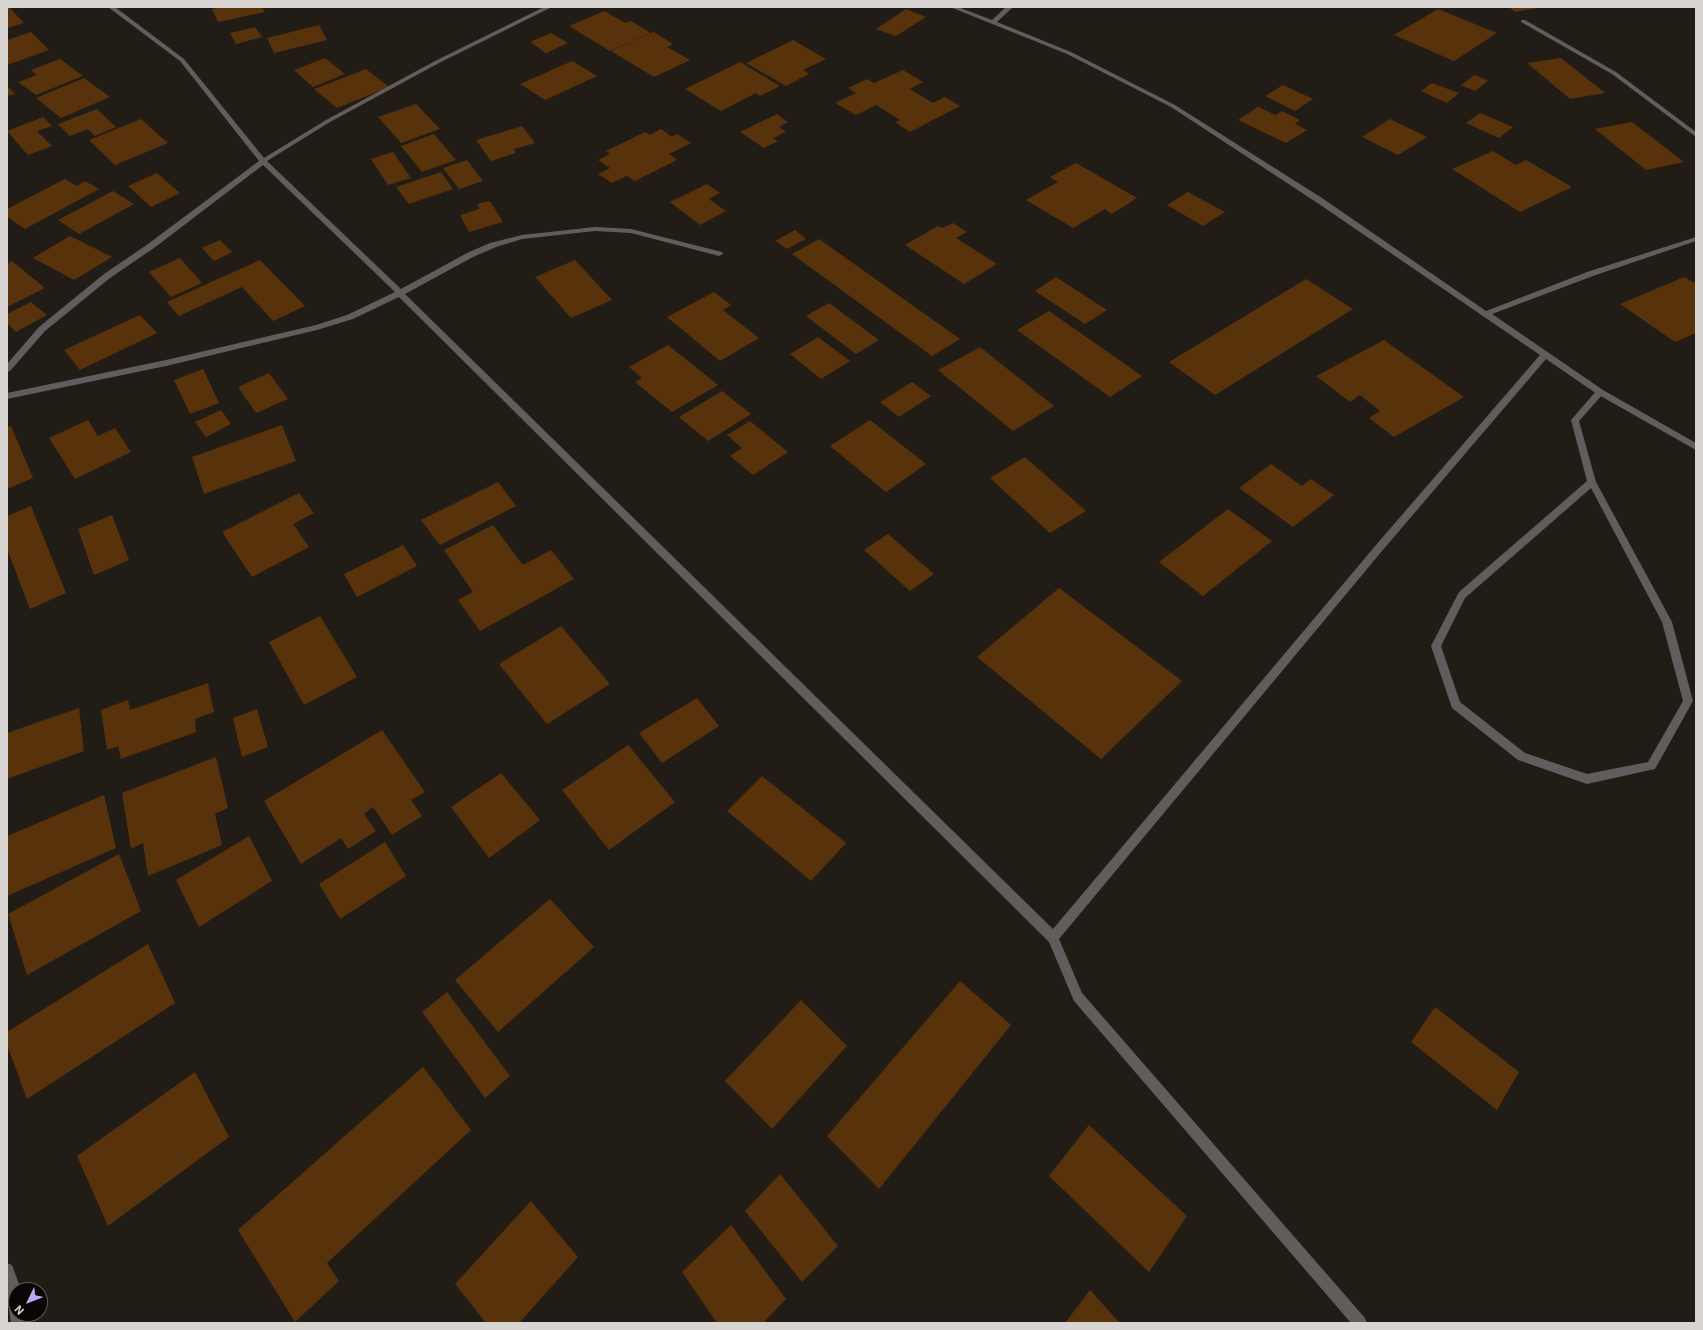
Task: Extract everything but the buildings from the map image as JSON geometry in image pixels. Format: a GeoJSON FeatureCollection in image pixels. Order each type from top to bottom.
{"type":"FeatureCollection","features":[{"type":"Feature","properties":{"kind":"street"},"geometry":{"type":"LineString","coordinates":[[111,7],[182,60],[263,161],[400,293],[1053,938],[1078,997],[1360,1323]]}},
{"type":"Feature","properties":{"kind":"street"},"geometry":{"type":"LineString","coordinates":[[7,369],[42,329],[107,276],[151,246],[263,161],[328,121],[437,62],[549,7]]}},
{"type":"Feature","properties":{"kind":"street"},"geometry":{"type":"LineString","coordinates":[[953,7],[1069,53],[1173,106],[1319,200],[1600,392],[1696,447]]}},
{"type":"Feature","properties":{"kind":"street"},"geometry":{"type":"LineString","coordinates":[[994,22],[1010,7]]}},
{"type":"Feature","properties":{"kind":"street"},"geometry":{"type":"LineString","coordinates":[[1523,21],[1614,72],[1696,134]]}},
{"type":"Feature","properties":{"kind":"street"},"geometry":{"type":"LineString","coordinates":[[7,396],[166,363],[317,327],[350,317],[400,293],[470,255],[493,245],[522,237],[595,229],[631,231],[719,254]]}},
{"type":"Feature","properties":{"kind":"street"},"geometry":{"type":"LineString","coordinates":[[1486,314],[1590,274],[1696,239]]}},
{"type":"Feature","properties":{"kind":"street"},"geometry":{"type":"LineString","coordinates":[[1053,938],[1379,548],[1545,354]]}},
{"type":"Feature","properties":{"kind":"street"},"geometry":{"type":"LineString","coordinates":[[1592,482],[1462,595],[1436,646],[1456,704],[1522,757],[1587,779],[1650,766],[1688,700],[1667,622],[1592,482],[1575,420],[1600,392]]}},
{"type":"Feature","properties":{"kind":"street"},"geometry":{"type":"LineString","coordinates":[[7,1270],[11,1282]]}}]}
